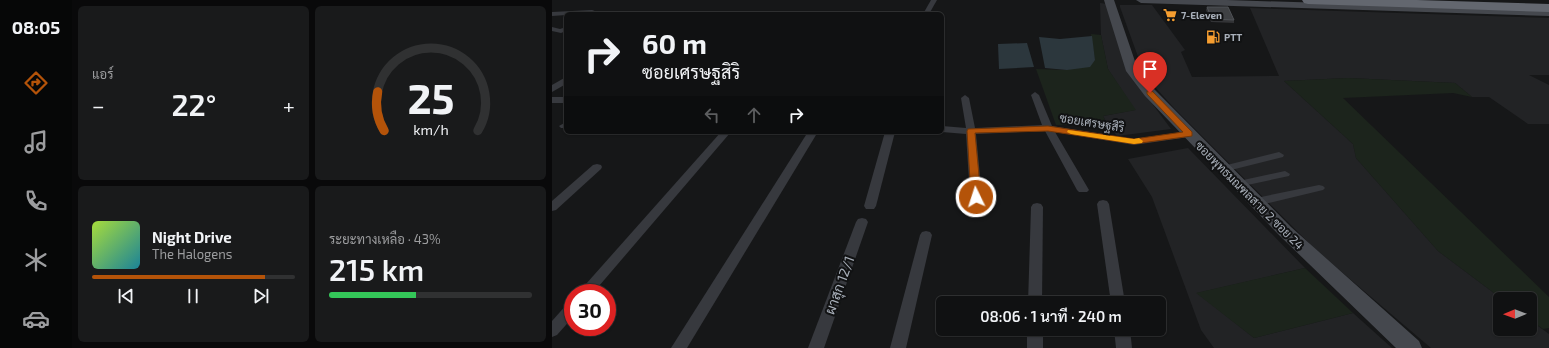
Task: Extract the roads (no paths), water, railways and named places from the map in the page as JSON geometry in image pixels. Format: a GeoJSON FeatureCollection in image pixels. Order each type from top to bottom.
{"type":"FeatureCollection","features":[{"type":"Feature","properties":{"kind":"highway"},"geometry":{"type":"LineString","coordinates":[[1308,0],[1549,8]]}},
{"type":"Feature","properties":{"kind":"highway"},"geometry":{"type":"LineString","coordinates":[[1423,8],[1528,7]]}},
{"type":"Feature","properties":{"kind":"street"},"geometry":{"type":"LineString","coordinates":[[927,12],[934,0]]}},
{"type":"Feature","properties":{"kind":"street","name":"ซอยพุทธมณฑลสาย 2 ซอย 24"},"geometry":{"type":"LineString","coordinates":[[1109,0],[1132,71],[1150,93],[1285,231],[1411,348]]}},
{"type":"Feature","properties":{"kind":"street"},"geometry":{"type":"LineString","coordinates":[[1141,0],[1549,12]]}},
{"type":"Feature","properties":{"kind":"street"},"geometry":{"type":"LineString","coordinates":[[552,14],[564,13]]}},
{"type":"Feature","properties":{"kind":"street"},"geometry":{"type":"LineString","coordinates":[[552,29],[564,32]]}},
{"type":"Feature","properties":{"kind":"street"},"geometry":{"type":"LineString","coordinates":[[552,89],[564,81]]}},
{"type":"Feature","properties":{"kind":"street"},"geometry":{"type":"LineString","coordinates":[[1035,95],[1048,128],[1083,190]]}},
{"type":"Feature","properties":{"kind":"street"},"geometry":{"type":"LineString","coordinates":[[965,98],[971,131],[976,197]]}},
{"type":"Feature","properties":{"kind":"street"},"geometry":{"type":"LineString","coordinates":[[552,100],[564,100]]}},
{"type":"Feature","properties":{"kind":"street","name":"ซอยเศรษฐสิริ"},"geometry":{"type":"LineString","coordinates":[[944,129],[971,131],[1048,128],[1134,142],[1189,134]]}},
{"type":"Feature","properties":{"kind":"street"},"geometry":{"type":"LineString","coordinates":[[593,284],[724,134]]}},
{"type":"Feature","properties":{"kind":"street"},"geometry":{"type":"LineString","coordinates":[[870,206],[889,134]]}},
{"type":"Feature","properties":{"kind":"street"},"geometry":{"type":"LineString","coordinates":[[679,348],[811,135]]}},
{"type":"Feature","properties":{"kind":"street"},"geometry":{"type":"LineString","coordinates":[[1223,169],[1279,155]]}},
{"type":"Feature","properties":{"kind":"street"},"geometry":{"type":"LineString","coordinates":[[552,207],[597,167]]}},
{"type":"Feature","properties":{"kind":"street"},"geometry":{"type":"LineString","coordinates":[[1238,184],[1285,174]]}},
{"type":"Feature","properties":{"kind":"street"},"geometry":{"type":"LineString","coordinates":[[1256,202],[1319,188]]}},
{"type":"Feature","properties":{"kind":"street"},"geometry":{"type":"LineString","coordinates":[[1103,204],[1117,296]]}},
{"type":"Feature","properties":{"kind":"street"},"geometry":{"type":"LineString","coordinates":[[1036,296],[1037,207]]}},
{"type":"Feature","properties":{"kind":"street","name":"ผาสุก 12/1"},"geometry":{"type":"LineString","coordinates":[[816,348],[862,222]]}},
{"type":"Feature","properties":{"kind":"street"},"geometry":{"type":"LineString","coordinates":[[898,348],[926,235]]}},
{"type":"Feature","properties":{"kind":"street"},"geometry":{"type":"LineString","coordinates":[[552,331],[564,317]]}},
{"type":"Feature","properties":{"kind":"street"},"geometry":{"type":"LineString","coordinates":[[1035,336],[1035,348]]}},
{"type":"Feature","properties":{"kind":"street"},"geometry":{"type":"LineString","coordinates":[[1123,336],[1124,348]]}},
{"type":"Feature","properties":{"kind":"place","name":"7-Eleven"},"geometry":{"type":"Point","coordinates":[1170,15]}},
{"type":"Feature","properties":{"kind":"place","name":"PTT"},"geometry":{"type":"Point","coordinates":[1213,37]}}]}
